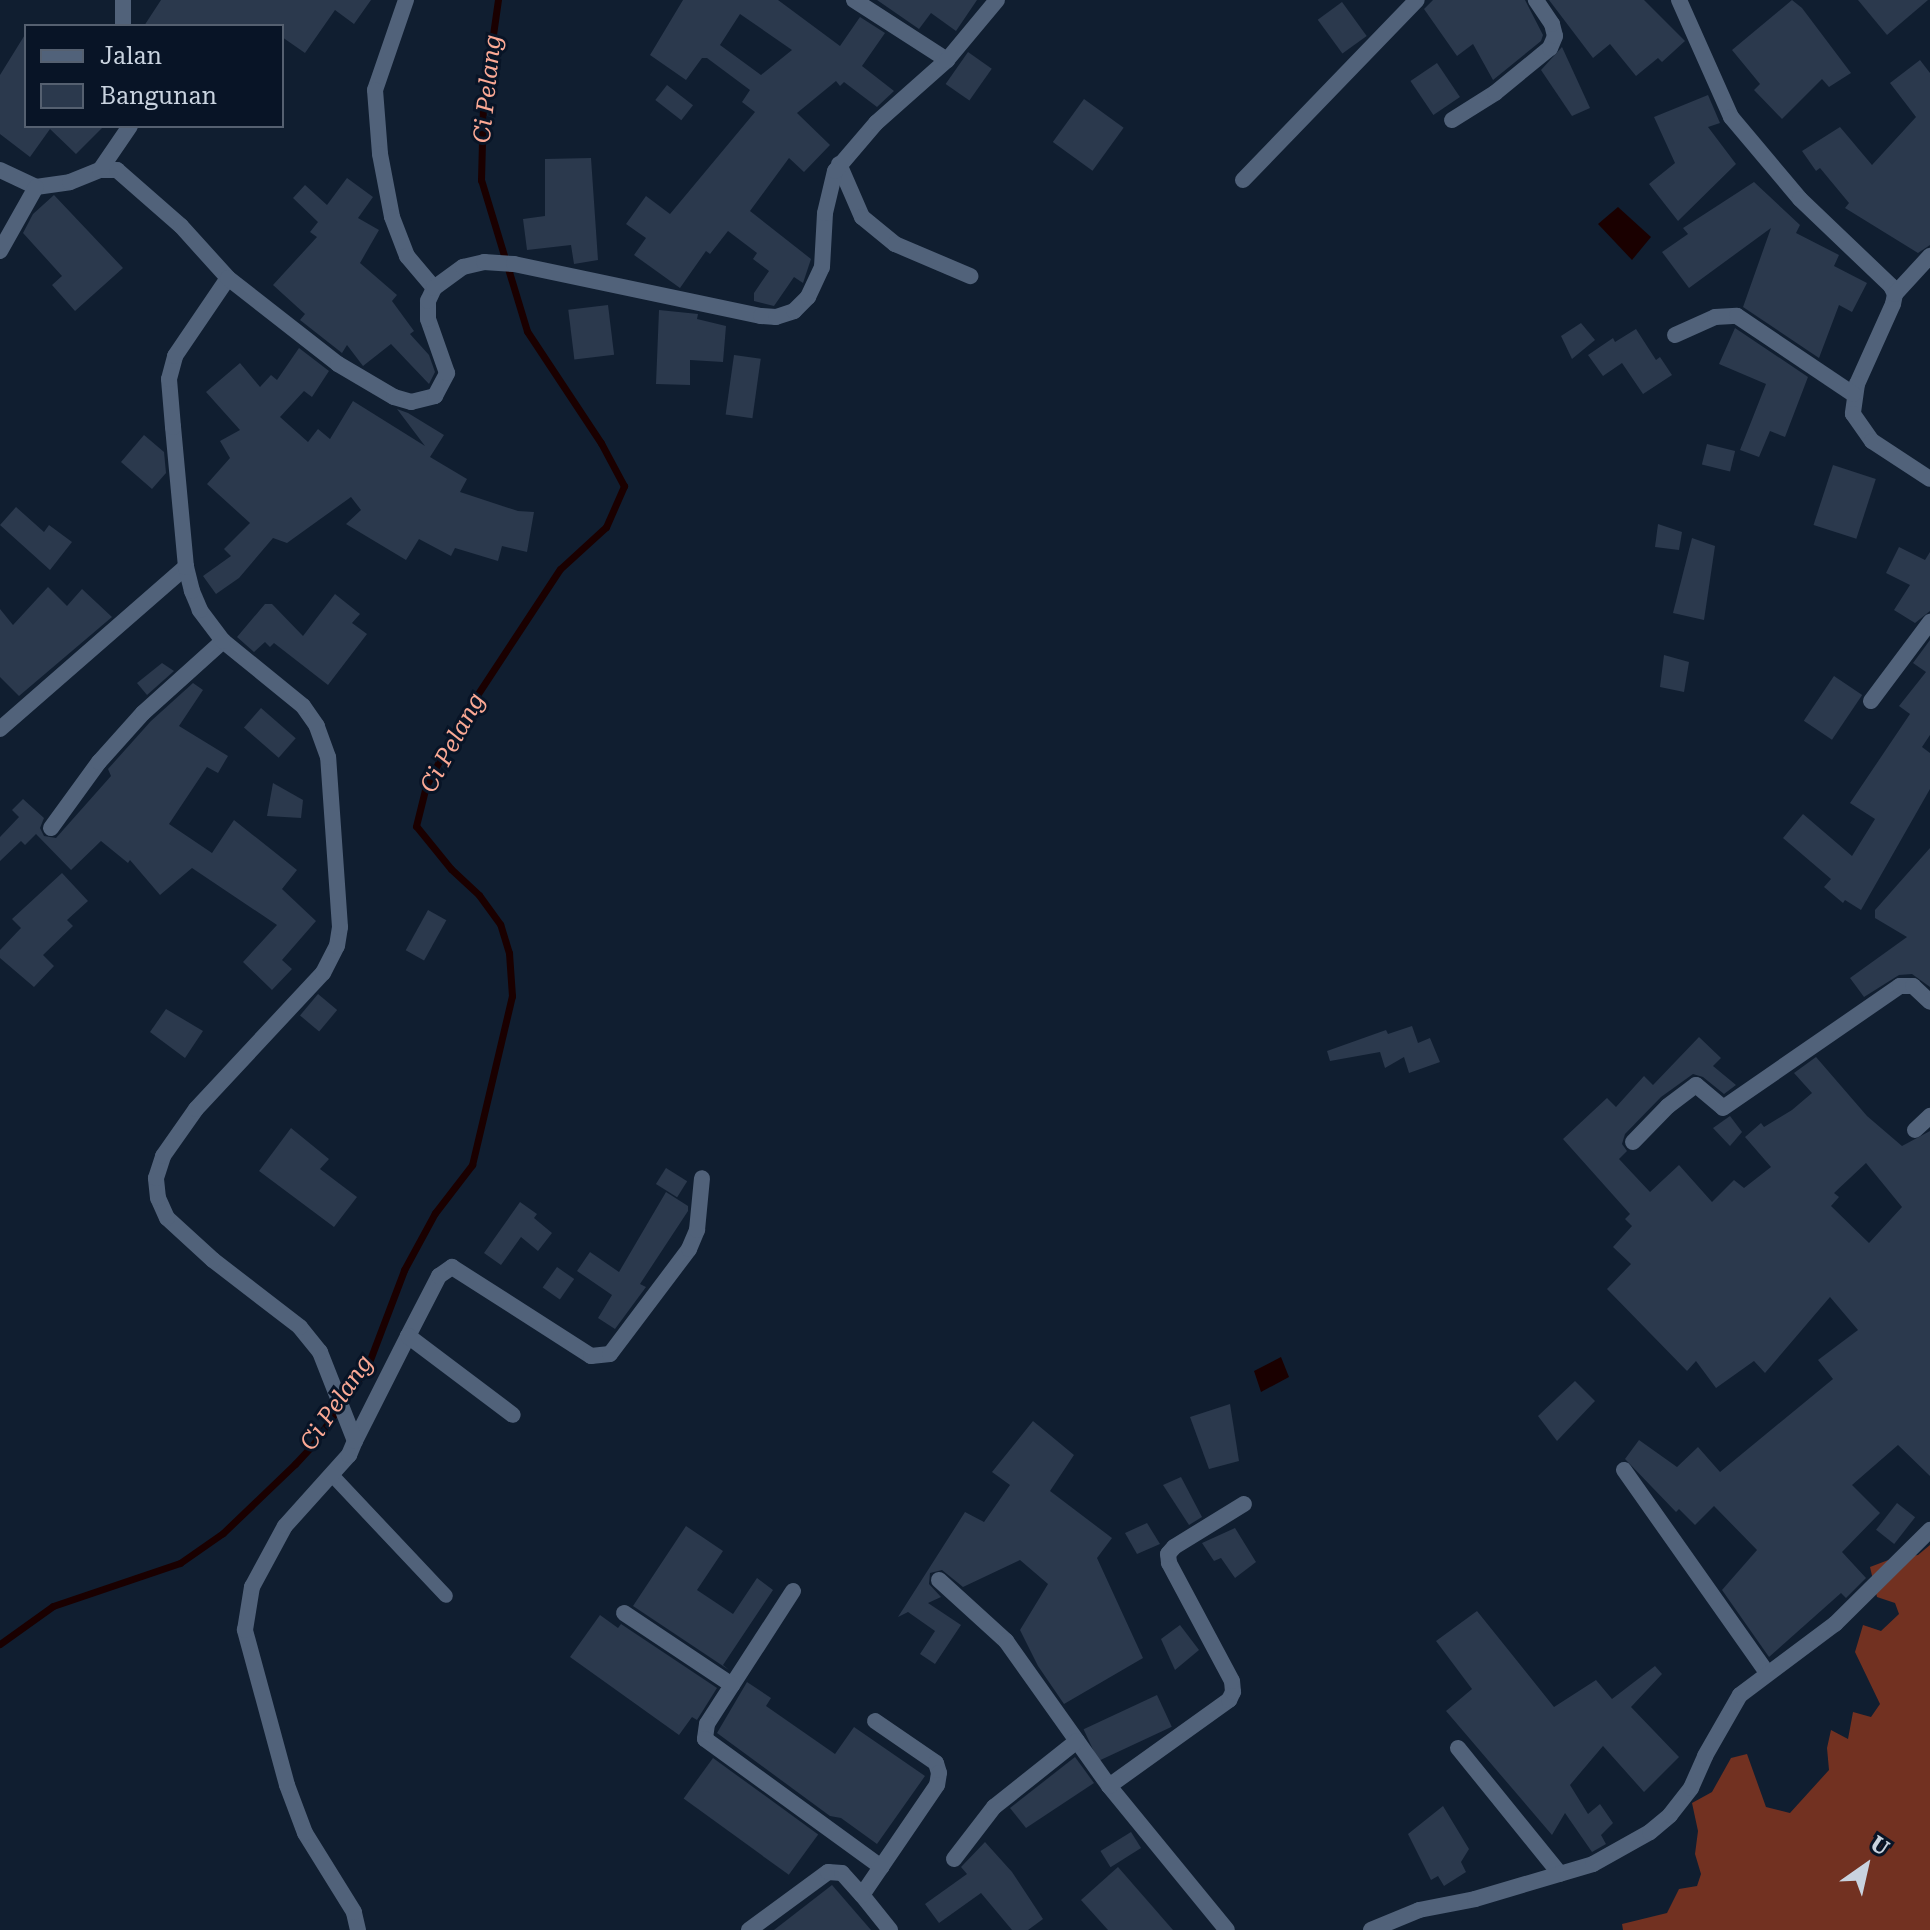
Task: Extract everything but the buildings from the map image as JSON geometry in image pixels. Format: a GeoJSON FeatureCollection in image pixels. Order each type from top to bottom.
{"type":"FeatureCollection","features":[{"type":"Feature","properties":{"kind":"street"},"geometry":{"type":"LineString","coordinates":[[123,0],[123,24]]}},
{"type":"Feature","properties":{"kind":"street"},"geometry":{"type":"LineString","coordinates":[[406,0],[375,90],[380,154],[392,217],[407,256],[434,288]]}},
{"type":"Feature","properties":{"kind":"street"},"geometry":{"type":"LineString","coordinates":[[854,0],[947,60]]}},
{"type":"Feature","properties":{"kind":"street"},"geometry":{"type":"LineString","coordinates":[[0,170],[36,187],[70,182],[100,170],[117,170],[147,193],[228,278],[338,364],[394,397],[411,402],[435,396],[447,373],[428,319],[428,301],[434,288],[463,267],[490,262],[514,264],[776,317],[794,311],[818,282],[828,188],[839,164],[876,123],[947,60],[997,0]]}},
{"type":"Feature","properties":{"kind":"street"},"geometry":{"type":"LineString","coordinates":[[1243,180],[1417,0]]}},
{"type":"Feature","properties":{"kind":"street"},"geometry":{"type":"LineString","coordinates":[[1452,120],[1495,93],[1550,48],[1555,36],[1552,24],[1536,0]]}},
{"type":"Feature","properties":{"kind":"street"},"geometry":{"type":"LineString","coordinates":[[1679,0],[1731,117],[1800,199],[1884,276],[1895,294]]}},
{"type":"Feature","properties":{"kind":"street"},"geometry":{"type":"LineString","coordinates":[[100,170],[129,128]]}},
{"type":"Feature","properties":{"kind":"street"},"geometry":{"type":"LineString","coordinates":[[839,164],[862,217],[895,244],[970,276]]}},
{"type":"Feature","properties":{"kind":"street"},"geometry":{"type":"LineString","coordinates":[[0,251],[36,187]]}},
{"type":"Feature","properties":{"kind":"street"},"geometry":{"type":"LineString","coordinates":[[1930,256],[1895,294],[1853,394],[1853,414],[1865,432],[1930,479]]}},
{"type":"Feature","properties":{"kind":"street"},"geometry":{"type":"LineString","coordinates":[[228,278],[175,356],[169,379],[186,567],[200,610],[223,641],[251,667],[303,706],[317,726],[328,757],[340,927],[337,946],[323,973],[196,1109],[168,1147],[156,1178],[158,1198],[167,1218],[213,1260],[300,1327],[320,1352],[337,1388],[355,1441]]}},
{"type":"Feature","properties":{"kind":"street"},"geometry":{"type":"LineString","coordinates":[[1675,335],[1715,317],[1737,316],[1853,394]]}},
{"type":"Feature","properties":{"kind":"street"},"geometry":{"type":"LineString","coordinates":[[0,729],[186,567]]}},
{"type":"Feature","properties":{"kind":"street"},"geometry":{"type":"LineString","coordinates":[[1871,701],[1930,622]]}},
{"type":"Feature","properties":{"kind":"street"},"geometry":{"type":"LineString","coordinates":[[51,828],[99,762],[143,713],[223,641]]}},
{"type":"Feature","properties":{"kind":"street"},"geometry":{"type":"LineString","coordinates":[[1633,1142],[1668,1106],[1696,1085],[1723,1108],[1900,986],[1913,986],[1930,1002]]}},
{"type":"Feature","properties":{"kind":"street"},"geometry":{"type":"LineString","coordinates":[[1915,1130],[1930,1116]]}},
{"type":"Feature","properties":{"kind":"street"},"geometry":{"type":"LineString","coordinates":[[358,1930],[349,1903],[305,1833],[287,1785],[245,1630],[252,1587],[285,1526],[332,1475],[355,1441],[439,1276],[452,1267],[591,1356],[610,1354],[689,1249],[697,1230],[702,1178]]}},
{"type":"Feature","properties":{"kind":"street"},"geometry":{"type":"LineString","coordinates":[[408,1336],[513,1415]]}},
{"type":"Feature","properties":{"kind":"street"},"geometry":{"type":"LineString","coordinates":[[1624,1470],[1767,1673]]}},
{"type":"Feature","properties":{"kind":"street"},"geometry":{"type":"LineString","coordinates":[[1109,1786],[1229,1700],[1233,1692],[1232,1681],[1169,1563],[1168,1554],[1174,1547],[1244,1504]]}},
{"type":"Feature","properties":{"kind":"street"},"geometry":{"type":"LineString","coordinates":[[1371,1930],[1419,1910],[1475,1899],[1560,1874],[1621,1850],[1670,1815],[1691,1788],[1734,1703],[1767,1673],[1835,1624],[1930,1530]]}},
{"type":"Feature","properties":{"kind":"street"},"geometry":{"type":"LineString","coordinates":[[939,1580],[1006,1641],[1109,1786],[1227,1930]]}},
{"type":"Feature","properties":{"kind":"street"},"geometry":{"type":"LineString","coordinates":[[793,1591],[707,1724],[705,1739],[881,1867]]}},
{"type":"Feature","properties":{"kind":"street"},"geometry":{"type":"LineString","coordinates":[[624,1613],[732,1685]]}},
{"type":"Feature","properties":{"kind":"street"},"geometry":{"type":"LineString","coordinates":[[862,1895],[937,1785],[939,1773],[936,1763],[875,1721]]}},
{"type":"Feature","properties":{"kind":"street"},"geometry":{"type":"LineString","coordinates":[[954,1859],[994,1807],[1077,1741]]}},
{"type":"Feature","properties":{"kind":"street"},"geometry":{"type":"LineString","coordinates":[[1458,1748],[1560,1874]]}},
{"type":"Feature","properties":{"kind":"street"},"geometry":{"type":"LineString","coordinates":[[749,1930],[823,1873],[842,1873],[890,1930]]}},
{"type":"Feature","properties":{"kind":"lane"},"geometry":{"type":"LineString","coordinates":[[332,1475],[446,1596]]}},
{"type":"Feature","properties":{"kind":"shaded area"},"geometry":{"type":"Polygon","coordinates":[[[1618,207],[1651,237],[1632,260],[1598,224],[1618,207]]]}},
{"type":"Feature","properties":{"kind":"shaded area"},"geometry":{"type":"Polygon","coordinates":[[[1281,1357],[1289,1377],[1261,1392],[1254,1371],[1281,1357]]]}},
{"type":"Feature","properties":{"kind":"shaded area"},"geometry":{"type":"Polygon","coordinates":[[[1930,1545],[1930,1930],[1623,1930],[1622,1924],[1667,1913],[1679,1889],[1697,1886],[1701,1874],[1695,1854],[1698,1831],[1692,1803],[1712,1792],[1731,1758],[1747,1754],[1766,1807],[1790,1813],[1829,1770],[1827,1748],[1831,1730],[1848,1739],[1853,1712],[1871,1717],[1880,1704],[1855,1652],[1863,1625],[1881,1631],[1899,1614],[1895,1603],[1877,1597],[1870,1567],[1891,1559],[1918,1555],[1930,1545]]]}},
{"type":"Feature","properties":{"kind":"waterway","name":"Ci Pelang"},"geometry":{"type":"LineString","coordinates":[[0,1644],[53,1606],[180,1563],[223,1533],[295,1464],[312,1446],[368,1365],[404,1270],[435,1213],[472,1165],[512,996],[509,953],[500,924],[479,895],[451,869],[416,826],[426,786],[462,718],[560,569],[606,527],[624,486],[601,443],[527,331],[481,180],[483,105],[498,0]]}}]}
